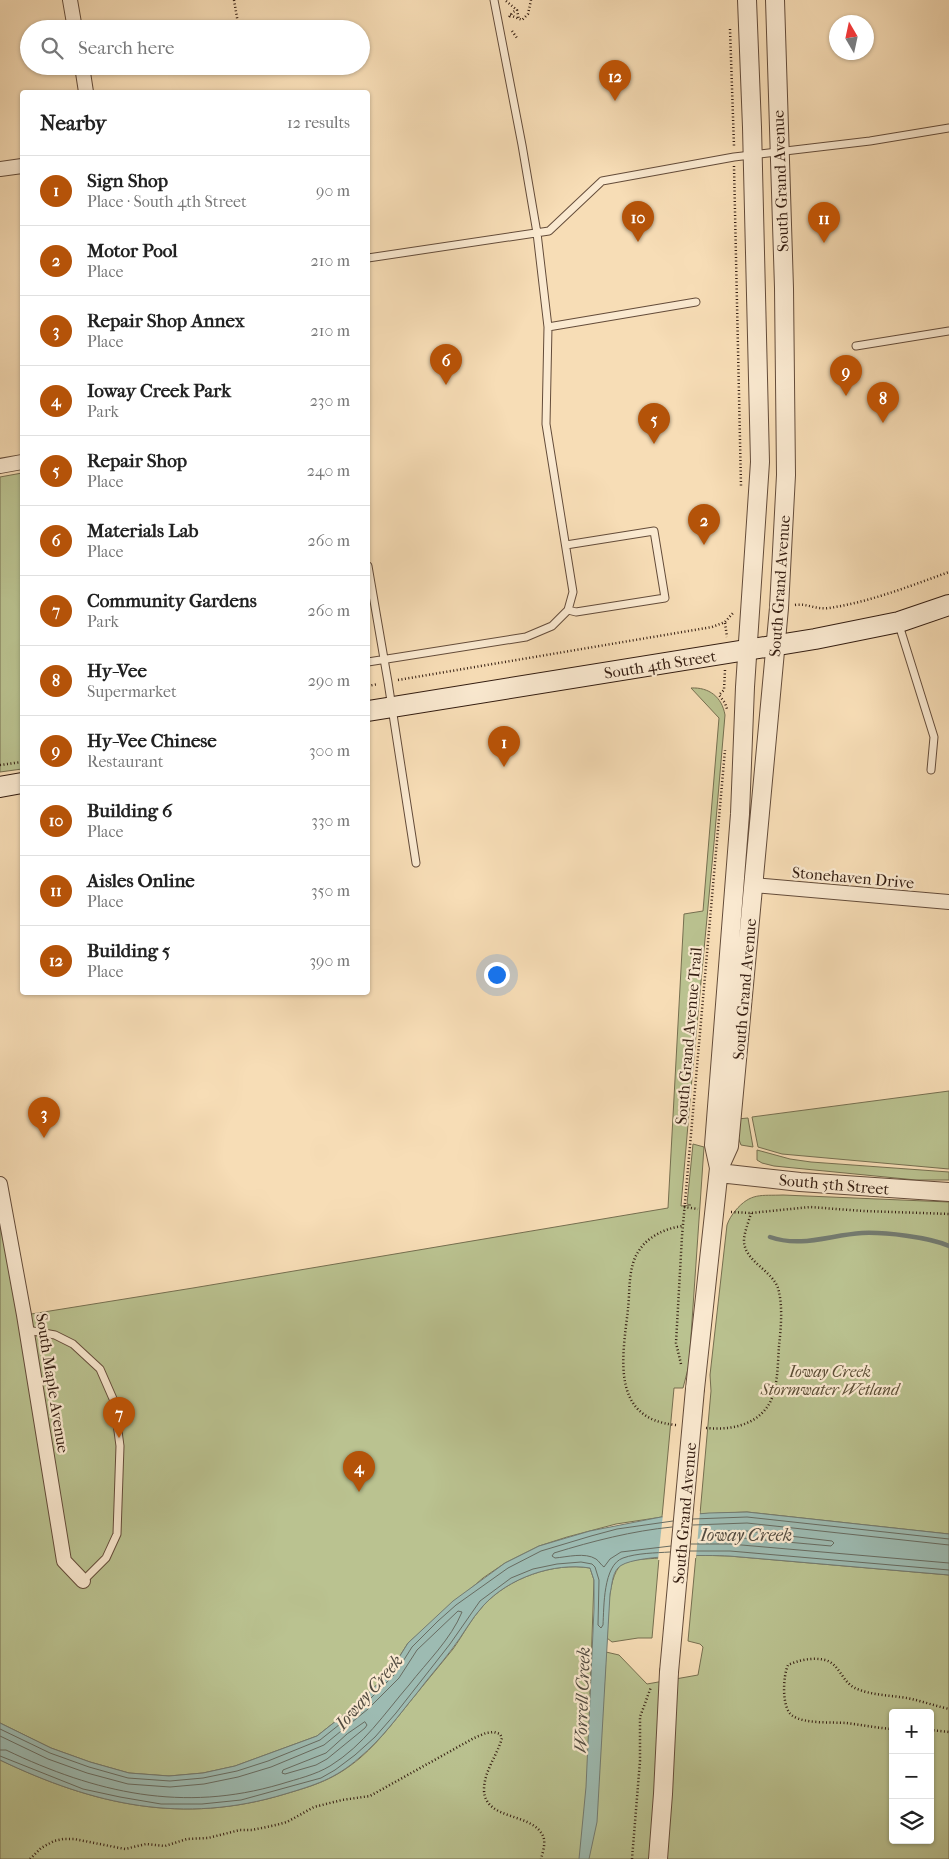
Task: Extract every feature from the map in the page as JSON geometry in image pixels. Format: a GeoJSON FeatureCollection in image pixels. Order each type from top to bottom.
{"type":"FeatureCollection","features":[{"type":"Feature","properties":{"kind":"main road","name":"South 4th Street"},"geometry":{"type":"LineString","coordinates":[[370,711],[845,634],[899,622],[949,604]]}},
{"type":"Feature","properties":{"kind":"main road"},"geometry":{"type":"LineString","coordinates":[[0,787],[20,783]]}},
{"type":"Feature","properties":{"kind":"street"},"geometry":{"type":"LineString","coordinates":[[70,0],[73,20]]}},
{"type":"Feature","properties":{"kind":"street","name":"South Grand Avenue"},"geometry":{"type":"LineString","coordinates":[[719,1171],[714,1145],[740,814],[747,651],[760,462],[747,0]]}},
{"type":"Feature","properties":{"kind":"street","name":"South Grand Avenue"},"geometry":{"type":"LineString","coordinates":[[658,1859],[669,1672],[695,1389],[719,1171],[729,1146],[779,608],[786,475],[784,288],[775,0]]}},
{"type":"Feature","properties":{"kind":"street"},"geometry":{"type":"LineString","coordinates":[[83,75],[86,90]]}},
{"type":"Feature","properties":{"kind":"street"},"geometry":{"type":"LineString","coordinates":[[0,169],[20,166]]}},
{"type":"Feature","properties":{"kind":"street"},"geometry":{"type":"LineString","coordinates":[[0,466],[20,462]]}},
{"type":"Feature","properties":{"kind":"street","name":"Stonehaven Drive"},"geometry":{"type":"LineString","coordinates":[[754,885],[949,902]]}},
{"type":"Feature","properties":{"kind":"street","name":"South 5th Street"},"geometry":{"type":"LineString","coordinates":[[719,1171],[800,1182],[949,1192]]}},
{"type":"Feature","properties":{"kind":"street","name":"South Maple Avenue"},"geometry":{"type":"LineString","coordinates":[[0,1184],[27,1330],[64,1561],[83,1581]]}},
{"type":"Feature","properties":{"kind":"lane"},"geometry":{"type":"LineString","coordinates":[[370,662],[526,637],[552,626],[568,610],[573,592],[546,424],[548,327],[537,233],[494,0]]}},
{"type":"Feature","properties":{"kind":"lane"},"geometry":{"type":"LineString","coordinates":[[370,258],[549,231],[602,182],[752,155],[870,141],[949,128]]}},
{"type":"Feature","properties":{"kind":"lane"},"geometry":{"type":"LineString","coordinates":[[548,327],[696,302]]}},
{"type":"Feature","properties":{"kind":"lane"},"geometry":{"type":"LineString","coordinates":[[856,346],[948,332]]}},
{"type":"Feature","properties":{"kind":"lane"},"geometry":{"type":"LineString","coordinates":[[566,545],[654,531],[664,598],[576,612],[568,610]]}},
{"type":"Feature","properties":{"kind":"lane"},"geometry":{"type":"LineString","coordinates":[[370,582],[392,707],[416,863]]}},
{"type":"Feature","properties":{"kind":"lane"},"geometry":{"type":"LineString","coordinates":[[899,622],[934,737],[931,770]]}},
{"type":"Feature","properties":{"kind":"lane"},"geometry":{"type":"LineString","coordinates":[[27,1330],[54,1335],[73,1344],[100,1369],[114,1401],[120,1446],[117,1534],[106,1558],[83,1581]]}},
{"type":"Feature","properties":{"kind":"path"},"geometry":{"type":"LineString","coordinates":[[234,0],[237,20]]}},
{"type":"Feature","properties":{"kind":"path"},"geometry":{"type":"LineString","coordinates":[[505,0],[518,10],[519,20]]}},
{"type":"Feature","properties":{"kind":"path"},"geometry":{"type":"LineString","coordinates":[[519,20],[522,20],[528,14],[531,0]]}},
{"type":"Feature","properties":{"kind":"path"},"geometry":{"type":"LineString","coordinates":[[507,20],[510,15],[518,10]]}},
{"type":"Feature","properties":{"kind":"path"},"geometry":{"type":"LineString","coordinates":[[510,15],[519,20]]}},
{"type":"Feature","properties":{"kind":"path"},"geometry":{"type":"LineString","coordinates":[[730,20],[734,142]]}},
{"type":"Feature","properties":{"kind":"path"},"geometry":{"type":"LineString","coordinates":[[509,26],[517,38]]}},
{"type":"Feature","properties":{"kind":"path"},"geometry":{"type":"LineString","coordinates":[[734,170],[741,490]]}},
{"type":"Feature","properties":{"kind":"path"},"geometry":{"type":"LineString","coordinates":[[799,604],[826,609],[851,604],[882,596],[949,572]]}},
{"type":"Feature","properties":{"kind":"path"},"geometry":{"type":"LineString","coordinates":[[396,681],[712,627],[725,622],[733,613]]}},
{"type":"Feature","properties":{"kind":"path"},"geometry":{"type":"LineString","coordinates":[[725,622],[727,629]]}},
{"type":"Feature","properties":{"kind":"path"},"geometry":{"type":"LineString","coordinates":[[370,686],[374,685]]}},
{"type":"Feature","properties":{"kind":"path"},"geometry":{"type":"LineString","coordinates":[[724,690],[719,695],[725,703],[728,715]]}},
{"type":"Feature","properties":{"kind":"path","name":"South Grand Avenue Trail"},"geometry":{"type":"LineString","coordinates":[[681,1370],[676,1343],[684,1207],[725,744]]}},
{"type":"Feature","properties":{"kind":"path"},"geometry":{"type":"LineString","coordinates":[[0,765],[20,762]]}},
{"type":"Feature","properties":{"kind":"path"},"geometry":{"type":"LineString","coordinates":[[735,1212],[751,1213],[810,1206],[864,1211],[949,1214]]}},
{"type":"Feature","properties":{"kind":"path"},"geometry":{"type":"LineString","coordinates":[[684,1207],[699,1209]]}},
{"type":"Feature","properties":{"kind":"path"},"geometry":{"type":"LineString","coordinates":[[889,1728],[807,1721],[793,1716],[786,1705],[784,1681],[788,1665],[808,1659],[824,1659],[832,1662],[846,1682],[853,1688],[911,1699],[949,1709]]}},
{"type":"Feature","properties":{"kind":"path"},"geometry":{"type":"LineString","coordinates":[[632,1859],[640,1751],[640,1717],[651,1688],[652,1679]]}},
{"type":"Feature","properties":{"kind":"path"},"geometry":{"type":"LineString","coordinates":[[934,1730],[949,1732]]}},
{"type":"Feature","properties":{"kind":"path"},"geometry":{"type":"LineString","coordinates":[[30,1859],[41,1848],[54,1841],[63,1839],[74,1839],[125,1848],[146,1844],[165,1846],[188,1839],[208,1838],[287,1822],[314,1807],[370,1796],[474,1738],[494,1732],[500,1734],[502,1738],[486,1776],[485,1797],[498,1810],[537,1829],[543,1836],[544,1842],[541,1859]]}},
{"type":"Feature","properties":{"kind":"green space"},"geometry":{"type":"Polygon","coordinates":[[[20,473],[20,769],[0,772],[0,477],[20,473]]]}},
{"type":"Feature","properties":{"kind":"green space"},"geometry":{"type":"Polygon","coordinates":[[[691,688],[703,689],[714,694],[721,703],[725,715],[681,1206],[691,1205],[687,1204],[693,1144],[704,1147],[689,1365],[683,1388],[674,1388],[662,1517],[616,1524],[567,1537],[539,1546],[505,1563],[483,1578],[408,1643],[391,1670],[360,1702],[317,1736],[235,1766],[203,1773],[169,1776],[129,1773],[51,1748],[0,1723],[0,1208],[25,1315],[668,1208],[684,914],[703,911],[719,718],[691,688]]]}},
{"type":"Feature","properties":{"kind":"green space"},"geometry":{"type":"Polygon","coordinates":[[[949,1091],[949,1169],[782,1154],[758,1147],[752,1117],[949,1091]]]}},
{"type":"Feature","properties":{"kind":"green space"},"geometry":{"type":"Polygon","coordinates":[[[748,1118],[753,1147],[741,1145],[737,1134],[737,1119],[748,1118]]]}},
{"type":"Feature","properties":{"kind":"green space"},"geometry":{"type":"Polygon","coordinates":[[[757,1150],[790,1159],[811,1162],[949,1172],[949,1180],[916,1180],[774,1166],[757,1160],[757,1150]]]}},
{"type":"Feature","properties":{"kind":"green space","name":"Ioway Creek Stormwater Wetland"},"geometry":{"type":"Polygon","coordinates":[[[762,1195],[949,1202],[949,1534],[747,1512],[700,1514],[711,1391],[710,1375],[727,1225],[735,1211],[751,1198],[762,1195]]]}},
{"type":"Feature","properties":{"kind":"green space"},"geometry":{"type":"Polygon","coordinates":[[[696,1555],[729,1556],[949,1575],[949,1859],[0,1859],[0,1760],[70,1789],[140,1806],[175,1809],[211,1808],[247,1803],[306,1788],[342,1771],[368,1751],[390,1727],[453,1649],[483,1606],[505,1587],[532,1574],[562,1567],[590,1568],[594,1580],[590,1694],[604,1692],[606,1652],[619,1655],[647,1684],[698,1675],[703,1647],[700,1644],[688,1641],[696,1555]]]}},
{"type":"Feature","properties":{"kind":"green space"},"geometry":{"type":"Polygon","coordinates":[[[659,1558],[652,1638],[612,1642],[607,1638],[608,1609],[611,1586],[618,1568],[624,1563],[632,1561],[659,1558]]]}},
{"type":"Feature","properties":{"kind":"water","name":"Ioway Creek"},"geometry":{"type":"Polygon","coordinates":[[[747,1512],[949,1534],[949,1575],[729,1556],[653,1558],[625,1563],[618,1568],[613,1577],[610,1594],[597,1822],[589,1859],[579,1859],[586,1787],[594,1609],[594,1580],[590,1568],[562,1567],[532,1574],[505,1587],[493,1596],[479,1611],[448,1655],[375,1743],[342,1771],[306,1788],[247,1803],[211,1808],[175,1809],[140,1806],[70,1789],[0,1760],[0,1723],[51,1748],[129,1773],[169,1776],[203,1773],[235,1766],[317,1736],[360,1702],[391,1670],[408,1643],[453,1601],[505,1563],[539,1546],[590,1531],[661,1517],[747,1512]]]}},
{"type":"Feature","properties":{"kind":"pier"},"geometry":{"type":"Polygon","coordinates":[[[700,1511],[696,1558],[658,1560],[663,1514],[700,1511]]]}},
{"type":"Feature","properties":{"kind":"waterway"},"geometry":{"type":"LineString","coordinates":[[770,1237],[782,1240],[804,1241],[850,1234],[882,1233],[918,1238],[949,1246]]}},
{"type":"Feature","properties":{"kind":"place","name":"Building 5"},"geometry":{"type":"Point","coordinates":[615,101]}},
{"type":"Feature","properties":{"kind":"place","name":"Building 6"},"geometry":{"type":"Point","coordinates":[638,242]}},
{"type":"Feature","properties":{"kind":"place","name":"Aisles Online"},"geometry":{"type":"Point","coordinates":[824,243]}},
{"type":"Feature","properties":{"kind":"place","name":"Materials Lab"},"geometry":{"type":"Point","coordinates":[446,385]}},
{"type":"Feature","properties":{"kind":"place","name":"Hy-Vee Chinese"},"geometry":{"type":"Point","coordinates":[846,396]}},
{"type":"Feature","properties":{"kind":"place","name":"Hy-Vee"},"geometry":{"type":"Point","coordinates":[883,423]}},
{"type":"Feature","properties":{"kind":"place","name":"Repair Shop"},"geometry":{"type":"Point","coordinates":[654,444]}},
{"type":"Feature","properties":{"kind":"place","name":"Motor Pool"},"geometry":{"type":"Point","coordinates":[704,545]}},
{"type":"Feature","properties":{"kind":"place","name":"Sign Shop"},"geometry":{"type":"Point","coordinates":[504,767]}},
{"type":"Feature","properties":{"kind":"place","name":"Repair Shop Annex"},"geometry":{"type":"Point","coordinates":[44,1138]}},
{"type":"Feature","properties":{"kind":"place","name":"Community Gardens"},"geometry":{"type":"Point","coordinates":[119,1438]}},
{"type":"Feature","properties":{"kind":"place","name":"Ioway Creek Park"},"geometry":{"type":"Point","coordinates":[359,1492]}},
{"type":"Feature","properties":{"kind":"water label","name":"Worrell Creek"},"geometry":{"type":"Point","coordinates":[582,1700]}}]}
